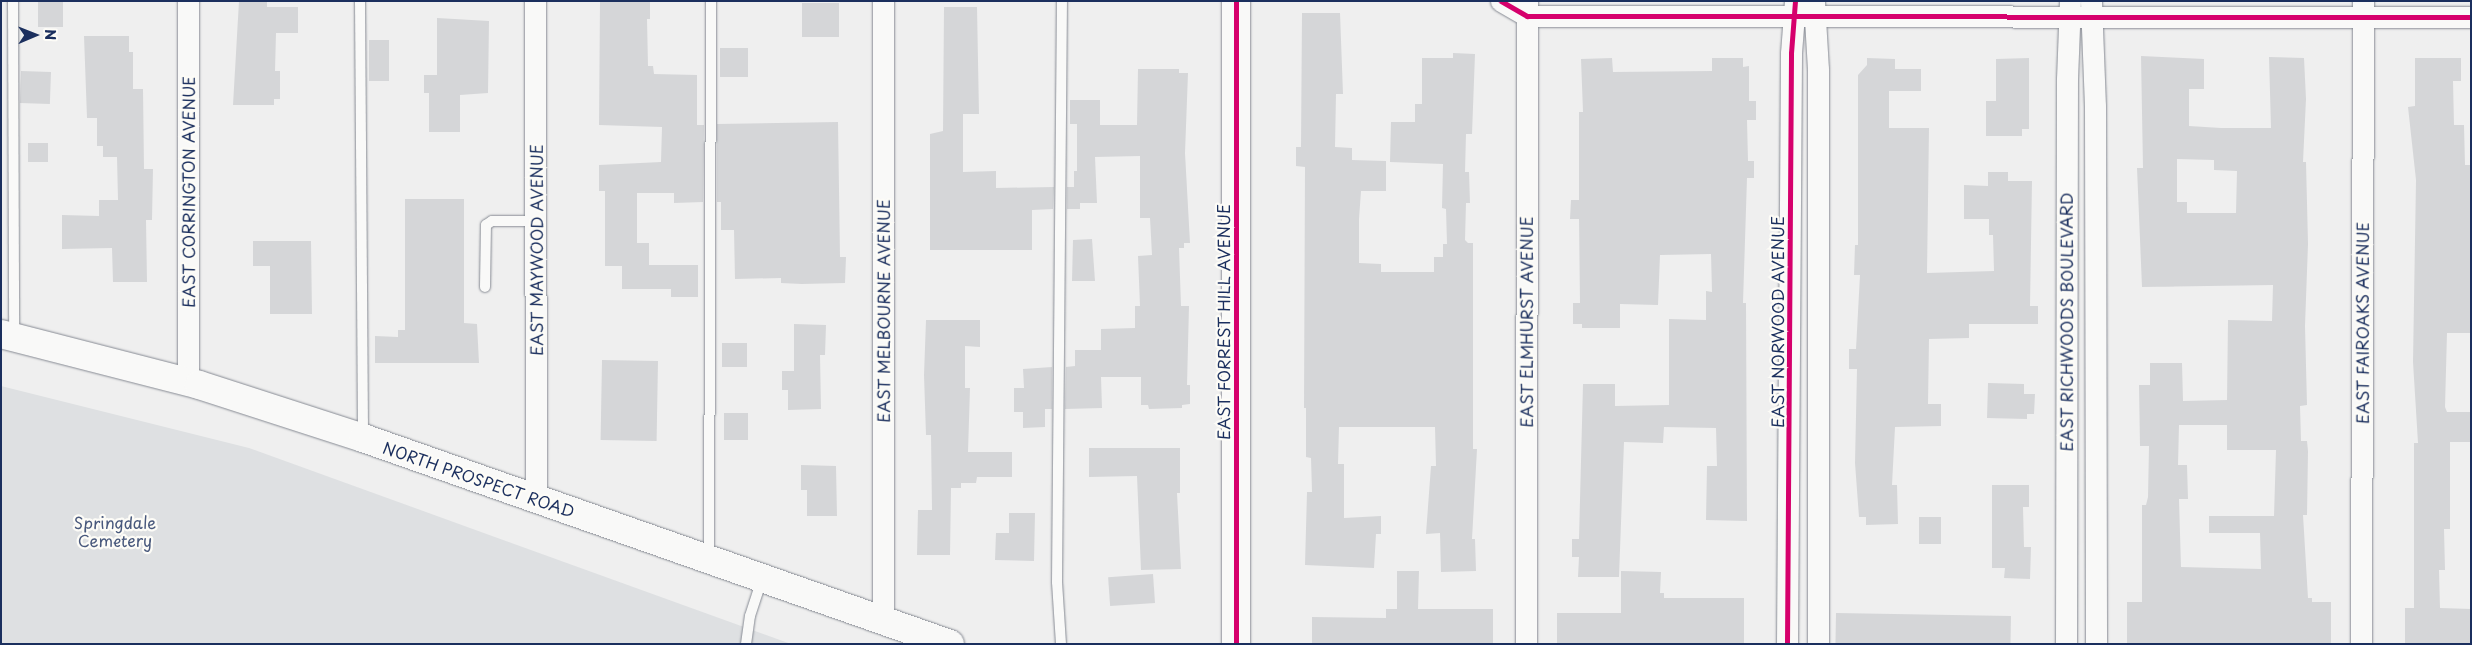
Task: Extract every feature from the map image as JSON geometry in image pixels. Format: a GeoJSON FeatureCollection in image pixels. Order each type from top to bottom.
{"type":"FeatureCollection","features":[{"type":"Feature","properties":{"kind":"main road","name":"EAST FORREST HILL AVENUE"},"geometry":{"type":"LineString","coordinates":[[1236,1],[1236,644]]}},
{"type":"Feature","properties":{"kind":"main road","name":"NORTH PROSPECT ROAD"},"geometry":{"type":"LineString","coordinates":[[7,336],[188,382],[363,438],[950,644]]}},
{"type":"Feature","properties":{"kind":"street","name":"EAST CORRINGTON AVENUE"},"geometry":{"type":"LineString","coordinates":[[188,1],[188,382]]}},
{"type":"Feature","properties":{"kind":"street","name":"EAST MAYWOOD AVENUE"},"geometry":{"type":"LineString","coordinates":[[535,1],[536,499]]}},
{"type":"Feature","properties":{"kind":"street","name":"EAST MELBOURNE AVENUE"},"geometry":{"type":"LineString","coordinates":[[883,1],[883,621]]}},
{"type":"Feature","properties":{"kind":"street"},"geometry":{"type":"LineString","coordinates":[[1501,1],[1527,8],[2363,9],[2471,17]]}},
{"type":"Feature","properties":{"kind":"street","name":"EAST ELMHURST AVENUE"},"geometry":{"type":"LineString","coordinates":[[1526,644],[1527,8]]}},
{"type":"Feature","properties":{"kind":"street","name":"EAST NORWOOD AVENUE"},"geometry":{"type":"LineString","coordinates":[[1787,644],[1794,8]]}},
{"type":"Feature","properties":{"kind":"street"},"geometry":{"type":"LineString","coordinates":[[1815,8],[1818,69],[1818,644]]}},
{"type":"Feature","properties":{"kind":"street","name":"EAST RICHWOODS BOULEVARD"},"geometry":{"type":"LineString","coordinates":[[2066,644],[2070,8]]}},
{"type":"Feature","properties":{"kind":"street","name":"EAST RICHWOODS BOULEVARD"},"geometry":{"type":"LineString","coordinates":[[2091,8],[2095,106],[2096,644]]}},
{"type":"Feature","properties":{"kind":"street","name":"EAST FAIROAKS AVENUE"},"geometry":{"type":"LineString","coordinates":[[2361,644],[2363,9]]}},
{"type":"Feature","properties":{"kind":"lane"},"geometry":{"type":"LineString","coordinates":[[7,336],[13,1]]}},
{"type":"Feature","properties":{"kind":"lane"},"geometry":{"type":"LineString","coordinates":[[360,1],[363,438]]}},
{"type":"Feature","properties":{"kind":"lane"},"geometry":{"type":"LineString","coordinates":[[709,560],[711,1]]}},
{"type":"Feature","properties":{"kind":"lane"},"geometry":{"type":"LineString","coordinates":[[1061,644],[1056,582],[1062,1]]}},
{"type":"Feature","properties":{"kind":"lane"},"geometry":{"type":"LineString","coordinates":[[485,287],[486,225],[492,220],[536,221]]}},
{"type":"Feature","properties":{"kind":"lane"},"geometry":{"type":"LineString","coordinates":[[746,644],[750,616],[762,578]]}},
{"type":"Feature","properties":{"kind":"green space","name":"Springdale Cemetery"},"geometry":{"type":"Polygon","coordinates":[[[1,386],[249,448],[791,644],[1,644],[1,386]]]}},
{"type":"Feature","properties":{"kind":"building"},"geometry":{"type":"Polygon","coordinates":[[[38,1],[63,1],[63,27],[38,27],[38,1]]]}},
{"type":"Feature","properties":{"kind":"building"},"geometry":{"type":"Polygon","coordinates":[[[239,1],[267,1],[267,7],[298,7],[298,33],[276,33],[275,71],[280,71],[280,99],[274,99],[274,105],[233,105],[239,1]]]}},
{"type":"Feature","properties":{"kind":"building"},"geometry":{"type":"Polygon","coordinates":[[[600,1],[650,1],[650,19],[647,19],[648,66],[653,66],[654,74],[697,75],[697,125],[704,125],[703,202],[674,203],[674,193],[637,193],[637,243],[649,243],[649,265],[698,265],[698,297],[671,297],[671,289],[622,289],[622,266],[605,266],[605,191],[599,191],[599,165],[661,162],[662,127],[599,125],[600,1]]]}},
{"type":"Feature","properties":{"kind":"building"},"geometry":{"type":"Polygon","coordinates":[[[802,3],[839,3],[839,37],[802,37],[802,3]]]}},
{"type":"Feature","properties":{"kind":"building"},"geometry":{"type":"Polygon","coordinates":[[[944,7],[977,7],[979,114],[963,114],[963,172],[996,171],[996,188],[1054,187],[1053,209],[1032,210],[1032,250],[930,250],[930,134],[943,131],[944,7]]]}},
{"type":"Feature","properties":{"kind":"building"},"geometry":{"type":"Polygon","coordinates":[[[1302,13],[1340,13],[1343,94],[1336,94],[1335,147],[1352,148],[1352,160],[1386,161],[1386,191],[1361,191],[1359,219],[1359,263],[1381,264],[1381,272],[1434,272],[1434,257],[1443,257],[1443,244],[1447,244],[1446,209],[1442,208],[1443,164],[1390,162],[1391,122],[1415,122],[1415,104],[1422,104],[1422,58],[1453,58],[1453,53],[1475,54],[1472,134],[1466,134],[1465,172],[1469,172],[1470,203],[1466,203],[1465,240],[1468,243],[1473,243],[1473,449],[1477,449],[1472,539],[1475,539],[1476,571],[1441,572],[1440,533],[1426,534],[1431,466],[1436,466],[1435,427],[1339,427],[1338,464],[1344,464],[1344,518],[1381,516],[1381,534],[1376,534],[1374,568],[1305,565],[1307,492],[1312,492],[1311,458],[1306,457],[1306,408],[1304,408],[1305,167],[1296,166],[1296,147],[1301,147],[1302,13]]]}},
{"type":"Feature","properties":{"kind":"building"},"geometry":{"type":"Polygon","coordinates":[[[437,18],[489,21],[488,93],[460,95],[460,132],[429,132],[429,93],[424,93],[424,75],[437,75],[437,18]]]}},
{"type":"Feature","properties":{"kind":"building"},"geometry":{"type":"Polygon","coordinates":[[[84,36],[129,36],[129,52],[133,52],[133,89],[143,89],[144,169],[153,169],[152,220],[146,220],[147,282],[113,282],[112,248],[62,249],[62,215],[99,216],[99,200],[118,200],[117,157],[103,157],[103,146],[97,146],[97,118],[87,118],[84,36]]]}},
{"type":"Feature","properties":{"kind":"building"},"geometry":{"type":"Polygon","coordinates":[[[369,40],[389,40],[389,81],[369,81],[369,40]]]}},
{"type":"Feature","properties":{"kind":"building"},"geometry":{"type":"Polygon","coordinates":[[[720,48],[748,48],[748,77],[720,77],[720,48]]]}},
{"type":"Feature","properties":{"kind":"building"},"geometry":{"type":"Polygon","coordinates":[[[2141,56],[2204,59],[2204,89],[2189,89],[2189,126],[2221,128],[2271,128],[2269,57],[2304,58],[2306,99],[2303,162],[2306,162],[2308,244],[2305,326],[2307,405],[2300,406],[2301,441],[2307,441],[2308,451],[2307,515],[2303,515],[2308,598],[2312,598],[2312,602],[2331,602],[2331,644],[2127,644],[2127,602],[2142,602],[2142,505],[2146,505],[2148,497],[2149,446],[2140,446],[2139,385],[2150,385],[2150,363],[2182,363],[2183,401],[2227,400],[2228,320],[2272,321],[2273,285],[2142,287],[2137,168],[2143,168],[2141,56]],[[2177,159],[2177,202],[2187,202],[2187,213],[2236,213],[2237,171],[2214,170],[2214,160],[2177,159]],[[2179,425],[2178,465],[2187,465],[2188,499],[2179,499],[2181,567],[2261,569],[2260,533],[2209,533],[2209,516],[2274,516],[2276,450],[2227,450],[2227,425],[2179,425]]]}},
{"type":"Feature","properties":{"kind":"building"},"geometry":{"type":"Polygon","coordinates":[[[1612,58],[1613,72],[1712,71],[1712,58],[1743,58],[1743,67],[1749,66],[1749,101],[1756,101],[1756,120],[1747,120],[1748,161],[1754,161],[1754,178],[1747,178],[1743,303],[1746,303],[1747,521],[1706,520],[1707,466],[1717,466],[1716,428],[1664,427],[1663,443],[1624,442],[1619,577],[1578,577],[1579,557],[1572,557],[1572,539],[1579,539],[1583,384],[1615,384],[1615,406],[1669,405],[1669,319],[1706,320],[1706,291],[1712,292],[1711,254],[1660,255],[1658,305],[1620,304],[1620,328],[1582,328],[1582,324],[1573,324],[1573,303],[1580,303],[1579,219],[1570,219],[1571,200],[1579,200],[1579,112],[1583,112],[1581,59],[1612,58]]]}},
{"type":"Feature","properties":{"kind":"building"},"geometry":{"type":"Polygon","coordinates":[[[1867,58],[1895,59],[1895,69],[1921,69],[1921,91],[1889,91],[1889,128],[1929,128],[1927,273],[1994,271],[1993,235],[1989,235],[1989,219],[1964,219],[1964,185],[1988,186],[1988,172],[2008,172],[2008,181],[2032,181],[2030,306],[2038,306],[2038,324],[1969,324],[1969,338],[1929,339],[1928,404],[1941,404],[1941,426],[1895,427],[1892,485],[1897,485],[1898,524],[1866,525],[1866,517],[1859,517],[1855,463],[1857,369],[1849,369],[1849,349],[1856,349],[1860,275],[1854,275],[1855,245],[1858,245],[1858,75],[1867,65],[1867,58]]]}},
{"type":"Feature","properties":{"kind":"building"},"geometry":{"type":"Polygon","coordinates":[[[2029,58],[2029,129],[2022,129],[2022,136],[1986,136],[1986,101],[1996,101],[1996,59],[2029,58]]]}},
{"type":"Feature","properties":{"kind":"building"},"geometry":{"type":"Polygon","coordinates":[[[2415,58],[2461,58],[2461,81],[2453,81],[2454,125],[2464,125],[2465,165],[2471,165],[2471,333],[2447,333],[2445,407],[2447,412],[2471,412],[2471,442],[2450,442],[2450,529],[2444,529],[2445,570],[2439,570],[2440,608],[2471,609],[2471,644],[2405,644],[2405,608],[2414,608],[2414,443],[2418,443],[2413,362],[2416,180],[2408,107],[2415,106],[2415,58]]]}},
{"type":"Feature","properties":{"kind":"building"},"geometry":{"type":"Polygon","coordinates":[[[1138,69],[1179,69],[1179,73],[1188,73],[1185,153],[1190,243],[1184,243],[1184,248],[1179,248],[1181,306],[1189,306],[1187,385],[1190,385],[1190,404],[1182,405],[1182,408],[1149,409],[1148,405],[1141,405],[1141,377],[1101,377],[1102,408],[1065,409],[1066,367],[1075,366],[1075,350],[1101,350],[1101,329],[1135,328],[1135,306],[1140,306],[1138,256],[1152,255],[1150,218],[1140,218],[1140,156],[1095,157],[1097,203],[1080,203],[1080,209],[1067,209],[1067,187],[1074,187],[1074,171],[1077,171],[1077,124],[1070,124],[1070,100],[1100,100],[1100,125],[1137,125],[1138,69]]]}},
{"type":"Feature","properties":{"kind":"building"},"geometry":{"type":"Polygon","coordinates":[[[21,71],[51,72],[50,104],[20,103],[21,71]]]}},
{"type":"Feature","properties":{"kind":"building"},"geometry":{"type":"Polygon","coordinates":[[[838,122],[840,257],[846,257],[845,283],[781,283],[781,278],[735,279],[734,230],[721,230],[721,202],[717,202],[717,124],[838,122]]]}},
{"type":"Feature","properties":{"kind":"building"},"geometry":{"type":"Polygon","coordinates":[[[28,143],[48,143],[48,162],[28,162],[28,143]]]}},
{"type":"Feature","properties":{"kind":"building"},"geometry":{"type":"Polygon","coordinates":[[[405,199],[464,199],[464,323],[477,324],[479,363],[375,363],[375,336],[398,337],[398,330],[405,330],[405,199]]]}},
{"type":"Feature","properties":{"kind":"building"},"geometry":{"type":"Polygon","coordinates":[[[1092,239],[1095,281],[1072,281],[1073,240],[1092,239]]]}},
{"type":"Feature","properties":{"kind":"building"},"geometry":{"type":"Polygon","coordinates":[[[253,241],[311,241],[312,314],[270,314],[270,266],[253,266],[253,241]]]}},
{"type":"Feature","properties":{"kind":"building"},"geometry":{"type":"Polygon","coordinates":[[[926,320],[980,320],[980,347],[965,346],[965,388],[970,388],[968,452],[1012,452],[1012,477],[977,477],[976,483],[961,483],[961,488],[951,488],[950,555],[917,555],[918,510],[932,510],[931,435],[926,435],[924,375],[926,320]]]}},
{"type":"Feature","properties":{"kind":"building"},"geometry":{"type":"Polygon","coordinates":[[[794,324],[826,325],[825,355],[820,355],[821,409],[788,410],[788,390],[782,390],[782,371],[794,371],[794,324]]]}},
{"type":"Feature","properties":{"kind":"building"},"geometry":{"type":"Polygon","coordinates":[[[722,343],[747,343],[747,367],[722,367],[722,343]]]}},
{"type":"Feature","properties":{"kind":"building"},"geometry":{"type":"Polygon","coordinates":[[[602,360],[658,361],[657,441],[601,440],[602,360]]]}},
{"type":"Feature","properties":{"kind":"building"},"geometry":{"type":"Polygon","coordinates":[[[1052,367],[1052,409],[1045,409],[1045,427],[1023,428],[1023,412],[1014,412],[1014,388],[1024,388],[1023,369],[1052,367]]]}},
{"type":"Feature","properties":{"kind":"building"},"geometry":{"type":"Polygon","coordinates":[[[1988,383],[2024,384],[2024,394],[2035,394],[2034,414],[2027,414],[2027,419],[1987,418],[1988,383]]]}},
{"type":"Feature","properties":{"kind":"building"},"geometry":{"type":"Polygon","coordinates":[[[724,413],[748,413],[748,440],[724,440],[724,413]]]}},
{"type":"Feature","properties":{"kind":"building"},"geometry":{"type":"Polygon","coordinates":[[[1089,448],[1180,448],[1180,493],[1177,493],[1181,569],[1141,570],[1137,476],[1089,477],[1089,448]]]}},
{"type":"Feature","properties":{"kind":"building"},"geometry":{"type":"Polygon","coordinates":[[[801,465],[836,466],[837,516],[807,516],[807,490],[801,490],[801,465]]]}},
{"type":"Feature","properties":{"kind":"building"},"geometry":{"type":"Polygon","coordinates":[[[1992,485],[2029,485],[2029,507],[2023,507],[2024,547],[2031,547],[2030,579],[2004,578],[2005,568],[1992,568],[1992,485]]]}},
{"type":"Feature","properties":{"kind":"building"},"geometry":{"type":"Polygon","coordinates":[[[1009,513],[1035,513],[1034,561],[995,560],[996,533],[1009,533],[1009,513]]]}},
{"type":"Feature","properties":{"kind":"building"},"geometry":{"type":"Polygon","coordinates":[[[1919,517],[1941,517],[1941,544],[1919,544],[1919,517]]]}},
{"type":"Feature","properties":{"kind":"building"},"geometry":{"type":"Polygon","coordinates":[[[1397,571],[1419,571],[1418,609],[1493,609],[1493,644],[1312,644],[1312,617],[1386,618],[1386,609],[1397,609],[1397,571]]]}},
{"type":"Feature","properties":{"kind":"building"},"geometry":{"type":"Polygon","coordinates":[[[1621,571],[1661,572],[1660,593],[1664,593],[1664,598],[1744,598],[1744,644],[1557,644],[1557,613],[1621,613],[1621,571]]]}},
{"type":"Feature","properties":{"kind":"building"},"geometry":{"type":"Polygon","coordinates":[[[1153,574],[1155,603],[1110,606],[1108,577],[1153,574]]]}},
{"type":"Feature","properties":{"kind":"building"},"geometry":{"type":"Polygon","coordinates":[[[1836,613],[2011,616],[2010,644],[1835,644],[1836,613]]]}},
{"type":"Feature","properties":{"kind":"cycle path"},"geometry":{"type":"LineString","coordinates":[[1236,1],[1236,644]]}},
{"type":"Feature","properties":{"kind":"cycle path"},"geometry":{"type":"LineString","coordinates":[[1501,1],[1527,16],[2471,17]]}},
{"type":"Feature","properties":{"kind":"cycle path"},"geometry":{"type":"LineString","coordinates":[[1787,644],[1791,53],[1795,1]]}}]}
